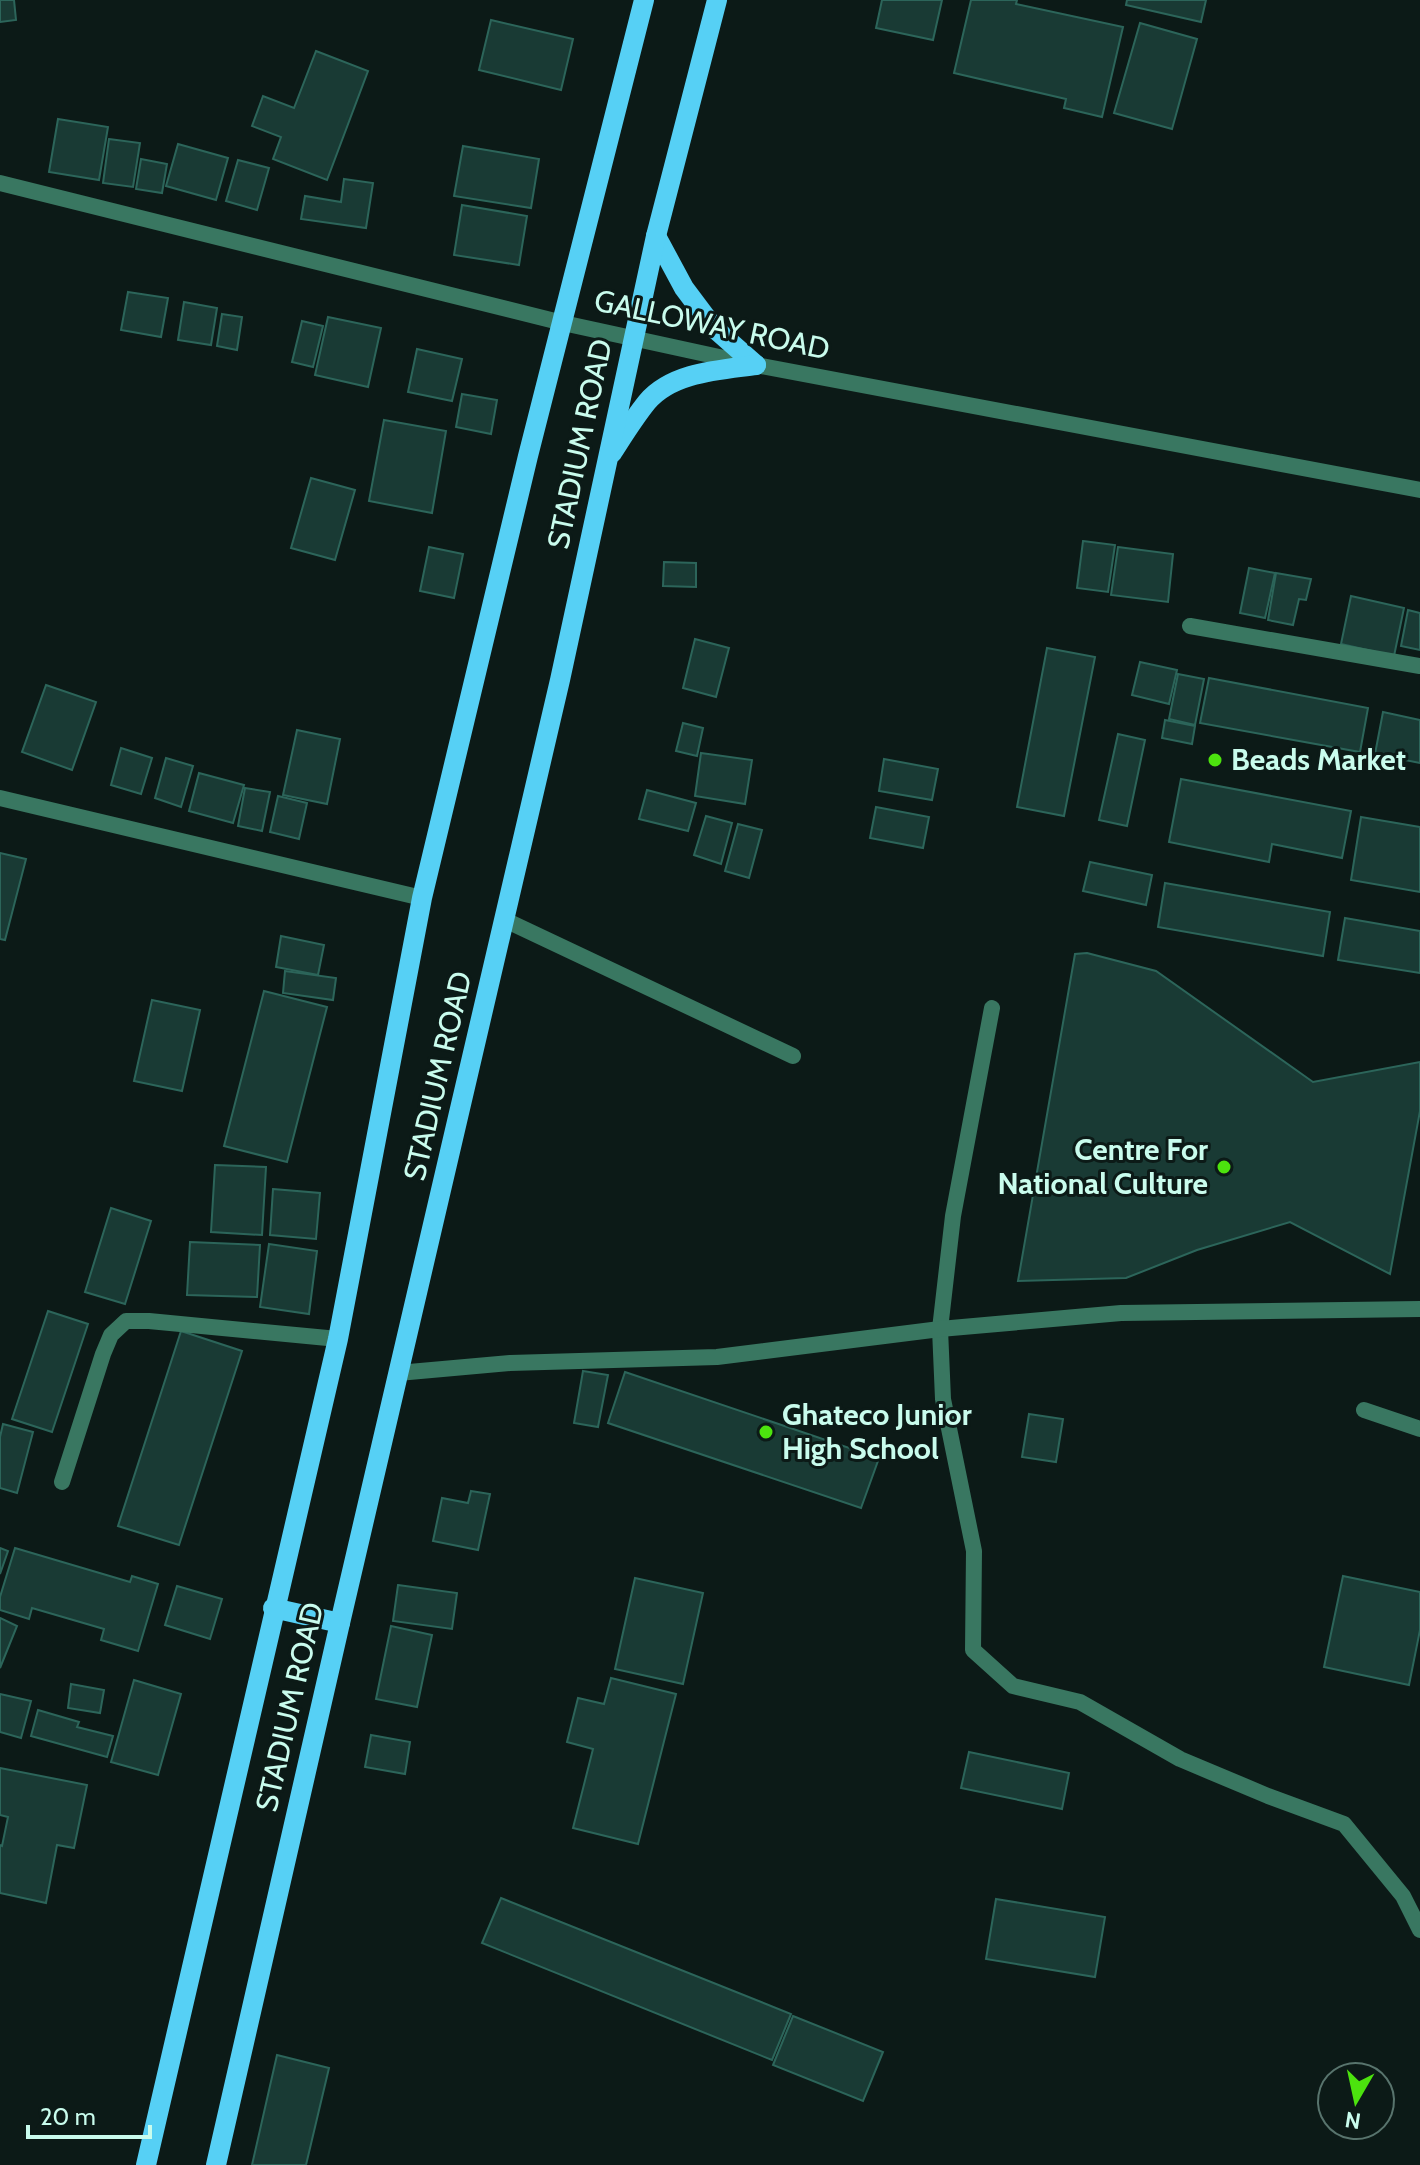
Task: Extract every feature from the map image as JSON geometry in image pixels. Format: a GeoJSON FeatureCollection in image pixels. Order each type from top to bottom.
{"type":"FeatureCollection","features":[{"type":"Feature","properties":{"kind":"main road","name":"STADIUM ROAD"},"geometry":{"type":"LineString","coordinates":[[146,2165],[273,1608],[338,1339],[422,898],[528,456],[644,0]]}},
{"type":"Feature","properties":{"kind":"main road","name":"STADIUM ROAD"},"geometry":{"type":"LineString","coordinates":[[216,2165],[560,680],[656,236],[717,0]]}},
{"type":"Feature","properties":{"kind":"main road"},"geometry":{"type":"LineString","coordinates":[[656,236],[684,288],[714,328],[756,365]]}},
{"type":"Feature","properties":{"kind":"main road"},"geometry":{"type":"LineString","coordinates":[[605,464],[649,400],[660,391],[702,373],[756,365]]}},
{"type":"Feature","properties":{"kind":"main road"},"geometry":{"type":"LineString","coordinates":[[273,1608],[340,1623]]}},
{"type":"Feature","properties":{"kind":"street","name":"GALLOWAY ROAD"},"geometry":{"type":"LineString","coordinates":[[0,183],[563,323],[756,365],[1420,490]]}},
{"type":"Feature","properties":{"kind":"street"},"geometry":{"type":"LineString","coordinates":[[1190,626],[1420,666]]}},
{"type":"Feature","properties":{"kind":"street"},"geometry":{"type":"LineString","coordinates":[[0,798],[422,898]]}},
{"type":"Feature","properties":{"kind":"street"},"geometry":{"type":"LineString","coordinates":[[505,920],[793,1056]]}},
{"type":"Feature","properties":{"kind":"street"},"geometry":{"type":"LineString","coordinates":[[992,1008],[953,1216],[940,1329],[943,1399],[974,1551],[973,1650],[1013,1686],[1080,1702],[1180,1759],[1344,1824],[1403,1896],[1420,1930]]}},
{"type":"Feature","properties":{"kind":"street"},"geometry":{"type":"LineString","coordinates":[[398,1373],[510,1363],[717,1357],[940,1329],[1121,1313],[1420,1309]]}},
{"type":"Feature","properties":{"kind":"street"},"geometry":{"type":"LineString","coordinates":[[62,1482],[107,1345],[111,1335],[126,1321],[338,1339]]}},
{"type":"Feature","properties":{"kind":"street"},"geometry":{"type":"LineString","coordinates":[[1364,1410],[1420,1429]]}},
{"type":"Feature","properties":{"kind":"building"},"geometry":{"type":"Polygon","coordinates":[[[0,0],[14,0],[16,20],[0,22],[0,0]]]}},
{"type":"Feature","properties":{"kind":"building"},"geometry":{"type":"Polygon","coordinates":[[[882,0],[942,0],[933,40],[876,28],[882,0]]]}},
{"type":"Feature","properties":{"kind":"building"},"geometry":{"type":"Polygon","coordinates":[[[971,0],[1017,0],[1016,4],[1123,27],[1102,117],[1064,108],[1066,99],[954,73],[971,0]]]}},
{"type":"Feature","properties":{"kind":"building"},"geometry":{"type":"Polygon","coordinates":[[[1127,0],[1206,0],[1201,22],[1126,5],[1127,0]]]}},
{"type":"Feature","properties":{"kind":"building"},"geometry":{"type":"Polygon","coordinates":[[[491,20],[573,39],[561,90],[479,70],[491,20]]]}},
{"type":"Feature","properties":{"kind":"building"},"geometry":{"type":"Polygon","coordinates":[[[1140,23],[1197,39],[1172,129],[1114,113],[1140,23]]]}},
{"type":"Feature","properties":{"kind":"building"},"geometry":{"type":"Polygon","coordinates":[[[316,51],[368,71],[327,180],[273,159],[281,137],[252,126],[263,96],[294,108],[316,51]]]}},
{"type":"Feature","properties":{"kind":"building"},"geometry":{"type":"Polygon","coordinates":[[[58,119],[108,127],[99,180],[49,172],[58,119]]]}},
{"type":"Feature","properties":{"kind":"building"},"geometry":{"type":"Polygon","coordinates":[[[109,139],[140,143],[133,187],[103,183],[109,139]]]}},
{"type":"Feature","properties":{"kind":"building"},"geometry":{"type":"Polygon","coordinates":[[[178,144],[228,158],[216,200],[166,186],[178,144]]]}},
{"type":"Feature","properties":{"kind":"building"},"geometry":{"type":"Polygon","coordinates":[[[463,146],[539,159],[531,208],[454,196],[463,146]]]}},
{"type":"Feature","properties":{"kind":"building"},"geometry":{"type":"Polygon","coordinates":[[[141,159],[167,164],[162,193],[136,189],[141,159]]]}},
{"type":"Feature","properties":{"kind":"building"},"geometry":{"type":"Polygon","coordinates":[[[238,160],[269,168],[257,210],[226,201],[238,160]]]}},
{"type":"Feature","properties":{"kind":"building"},"geometry":{"type":"Polygon","coordinates":[[[344,179],[373,183],[366,228],[301,219],[305,196],[341,202],[344,179]]]}},
{"type":"Feature","properties":{"kind":"building"},"geometry":{"type":"Polygon","coordinates":[[[462,205],[527,216],[519,265],[454,255],[462,205]]]}},
{"type":"Feature","properties":{"kind":"building"},"geometry":{"type":"Polygon","coordinates":[[[128,292],[168,298],[161,337],[121,330],[128,292]]]}},
{"type":"Feature","properties":{"kind":"building"},"geometry":{"type":"Polygon","coordinates":[[[184,302],[217,308],[211,345],[178,340],[184,302]]]}},
{"type":"Feature","properties":{"kind":"building"},"geometry":{"type":"Polygon","coordinates":[[[222,314],[242,317],[237,350],[217,346],[222,314]]]}},
{"type":"Feature","properties":{"kind":"building"},"geometry":{"type":"Polygon","coordinates":[[[328,317],[381,328],[368,387],[315,375],[328,317]]]}},
{"type":"Feature","properties":{"kind":"building"},"geometry":{"type":"Polygon","coordinates":[[[302,321],[323,326],[313,367],[292,362],[302,321]]]}},
{"type":"Feature","properties":{"kind":"building"},"geometry":{"type":"Polygon","coordinates":[[[417,349],[462,359],[452,401],[408,392],[417,349]]]}},
{"type":"Feature","properties":{"kind":"building"},"geometry":{"type":"Polygon","coordinates":[[[462,394],[497,400],[491,434],[456,427],[462,394]]]}},
{"type":"Feature","properties":{"kind":"building"},"geometry":{"type":"Polygon","coordinates":[[[384,420],[446,431],[432,513],[369,501],[384,420]]]}},
{"type":"Feature","properties":{"kind":"building"},"geometry":{"type":"Polygon","coordinates":[[[311,478],[355,490],[335,560],[291,548],[311,478]]]}},
{"type":"Feature","properties":{"kind":"building"},"geometry":{"type":"Polygon","coordinates":[[[1083,541],[1115,545],[1108,592],[1077,588],[1083,541]]]}},
{"type":"Feature","properties":{"kind":"building"},"geometry":{"type":"Polygon","coordinates":[[[429,547],[463,554],[454,598],[420,591],[429,547]]]}},
{"type":"Feature","properties":{"kind":"building"},"geometry":{"type":"Polygon","coordinates":[[[1118,547],[1173,554],[1168,602],[1111,595],[1118,547]]]}},
{"type":"Feature","properties":{"kind":"building"},"geometry":{"type":"Polygon","coordinates":[[[664,562],[696,563],[696,587],[663,586],[664,562]]]}},
{"type":"Feature","properties":{"kind":"building"},"geometry":{"type":"Polygon","coordinates":[[[1249,568],[1275,573],[1265,618],[1240,613],[1249,568]]]}},
{"type":"Feature","properties":{"kind":"building"},"geometry":{"type":"Polygon","coordinates":[[[1276,573],[1311,579],[1306,600],[1299,599],[1293,625],[1268,620],[1276,573]]]}},
{"type":"Feature","properties":{"kind":"building"},"geometry":{"type":"Polygon","coordinates":[[[1351,596],[1404,608],[1394,656],[1341,644],[1351,596]]]}},
{"type":"Feature","properties":{"kind":"building"},"geometry":{"type":"Polygon","coordinates":[[[1408,610],[1420,613],[1420,650],[1401,646],[1408,610]]]}},
{"type":"Feature","properties":{"kind":"building"},"geometry":{"type":"Polygon","coordinates":[[[695,639],[729,648],[716,697],[683,688],[695,639]]]}},
{"type":"Feature","properties":{"kind":"building"},"geometry":{"type":"Polygon","coordinates":[[[1047,648],[1095,657],[1064,816],[1017,807],[1047,648]]]}},
{"type":"Feature","properties":{"kind":"building"},"geometry":{"type":"Polygon","coordinates":[[[1140,662],[1177,670],[1169,704],[1132,695],[1140,662]]]}},
{"type":"Feature","properties":{"kind":"building"},"geometry":{"type":"Polygon","coordinates":[[[1178,674],[1204,679],[1195,725],[1169,719],[1178,674]]]}},
{"type":"Feature","properties":{"kind":"building"},"geometry":{"type":"Polygon","coordinates":[[[1209,678],[1368,708],[1360,752],[1200,723],[1209,678]]]}},
{"type":"Feature","properties":{"kind":"building"},"geometry":{"type":"Polygon","coordinates":[[[46,685],[96,702],[72,770],[22,752],[46,685]]]}},
{"type":"Feature","properties":{"kind":"building"},"geometry":{"type":"Polygon","coordinates":[[[1383,712],[1420,720],[1420,763],[1375,754],[1383,712]]]}},
{"type":"Feature","properties":{"kind":"building"},"geometry":{"type":"Polygon","coordinates":[[[1165,720],[1195,726],[1192,744],[1162,738],[1165,720]]]}},
{"type":"Feature","properties":{"kind":"building"},"geometry":{"type":"Polygon","coordinates":[[[683,723],[703,728],[697,756],[676,751],[683,723]]]}},
{"type":"Feature","properties":{"kind":"building"},"geometry":{"type":"Polygon","coordinates":[[[297,730],[340,739],[327,804],[283,795],[297,730]]]}},
{"type":"Feature","properties":{"kind":"building"},"geometry":{"type":"Polygon","coordinates":[[[1118,734],[1145,740],[1127,826],[1099,820],[1118,734]]]}},
{"type":"Feature","properties":{"kind":"building"},"geometry":{"type":"Polygon","coordinates":[[[121,748],[152,758],[141,794],[111,785],[121,748]]]}},
{"type":"Feature","properties":{"kind":"building"},"geometry":{"type":"Polygon","coordinates":[[[701,753],[752,760],[745,804],[695,796],[701,753]]]}},
{"type":"Feature","properties":{"kind":"building"},"geometry":{"type":"Polygon","coordinates":[[[166,758],[193,766],[181,807],[155,798],[166,758]]]}},
{"type":"Feature","properties":{"kind":"building"},"geometry":{"type":"Polygon","coordinates":[[[884,759],[938,769],[932,800],[879,791],[884,759]]]}},
{"type":"Feature","properties":{"kind":"building"},"geometry":{"type":"Polygon","coordinates":[[[199,773],[244,785],[233,823],[189,811],[199,773]]]}},
{"type":"Feature","properties":{"kind":"building"},"geometry":{"type":"Polygon","coordinates":[[[1181,779],[1351,811],[1342,858],[1272,844],[1269,862],[1169,842],[1181,779]]]}},
{"type":"Feature","properties":{"kind":"building"},"geometry":{"type":"Polygon","coordinates":[[[245,788],[270,792],[262,831],[238,826],[245,788]]]}},
{"type":"Feature","properties":{"kind":"building"},"geometry":{"type":"Polygon","coordinates":[[[647,790],[696,803],[688,831],[639,819],[647,790]]]}},
{"type":"Feature","properties":{"kind":"building"},"geometry":{"type":"Polygon","coordinates":[[[278,796],[307,803],[299,839],[270,832],[278,796]]]}},
{"type":"Feature","properties":{"kind":"building"},"geometry":{"type":"Polygon","coordinates":[[[876,807],[929,817],[923,848],[870,838],[876,807]]]}},
{"type":"Feature","properties":{"kind":"building"},"geometry":{"type":"Polygon","coordinates":[[[706,816],[732,823],[721,864],[694,855],[706,816]]]}},
{"type":"Feature","properties":{"kind":"building"},"geometry":{"type":"Polygon","coordinates":[[[1361,817],[1420,827],[1420,892],[1351,880],[1361,817]]]}},
{"type":"Feature","properties":{"kind":"building"},"geometry":{"type":"Polygon","coordinates":[[[738,824],[762,830],[749,878],[725,871],[738,824]]]}},
{"type":"Feature","properties":{"kind":"building"},"geometry":{"type":"Polygon","coordinates":[[[0,853],[26,859],[5,940],[0,939],[0,853]]]}},
{"type":"Feature","properties":{"kind":"building"},"geometry":{"type":"Polygon","coordinates":[[[1090,862],[1152,875],[1146,905],[1083,891],[1090,862]]]}},
{"type":"Feature","properties":{"kind":"building"},"geometry":{"type":"Polygon","coordinates":[[[1165,883],[1330,912],[1323,956],[1158,927],[1165,883]]]}},
{"type":"Feature","properties":{"kind":"building"},"geometry":{"type":"Polygon","coordinates":[[[1345,918],[1420,931],[1420,973],[1338,960],[1345,918]]]}},
{"type":"Feature","properties":{"kind":"building"},"geometry":{"type":"Polygon","coordinates":[[[281,936],[324,945],[318,975],[276,967],[281,936]]]}},
{"type":"Feature","properties":{"kind":"building","name":"Centre For National Culture"},"geometry":{"type":"Polygon","coordinates":[[[1087,953],[1156,971],[1313,1082],[1420,1062],[1420,1111],[1390,1274],[1290,1222],[1197,1250],[1126,1278],[1018,1281],[1075,954],[1087,953]]]}},
{"type":"Feature","properties":{"kind":"building"},"geometry":{"type":"Polygon","coordinates":[[[285,971],[336,978],[333,1000],[283,993],[285,971]]]}},
{"type":"Feature","properties":{"kind":"building"},"geometry":{"type":"Polygon","coordinates":[[[264,991],[327,1007],[287,1162],[224,1146],[264,991]]]}},
{"type":"Feature","properties":{"kind":"building"},"geometry":{"type":"Polygon","coordinates":[[[152,1000],[200,1010],[182,1091],[134,1081],[152,1000]]]}},
{"type":"Feature","properties":{"kind":"building"},"geometry":{"type":"Polygon","coordinates":[[[215,1165],[266,1167],[262,1235],[211,1232],[215,1165]]]}},
{"type":"Feature","properties":{"kind":"building"},"geometry":{"type":"Polygon","coordinates":[[[273,1189],[320,1193],[316,1239],[270,1235],[273,1189]]]}},
{"type":"Feature","properties":{"kind":"building"},"geometry":{"type":"Polygon","coordinates":[[[111,1208],[151,1221],[125,1304],[85,1292],[111,1208]]]}},
{"type":"Feature","properties":{"kind":"building"},"geometry":{"type":"Polygon","coordinates":[[[190,1242],[260,1245],[257,1297],[187,1295],[190,1242]]]}},
{"type":"Feature","properties":{"kind":"building"},"geometry":{"type":"Polygon","coordinates":[[[269,1244],[317,1251],[309,1314],[260,1307],[269,1244]]]}},
{"type":"Feature","properties":{"kind":"building"},"geometry":{"type":"Polygon","coordinates":[[[48,1311],[88,1324],[52,1432],[12,1419],[48,1311]]]}},
{"type":"Feature","properties":{"kind":"building"},"geometry":{"type":"Polygon","coordinates":[[[181,1331],[242,1351],[179,1545],[118,1526],[181,1331]]]}},
{"type":"Feature","properties":{"kind":"building"},"geometry":{"type":"Polygon","coordinates":[[[583,1371],[608,1375],[598,1427],[574,1423],[583,1371]]]}},
{"type":"Feature","properties":{"kind":"building"},"geometry":{"type":"Polygon","coordinates":[[[625,1372],[879,1458],[861,1508],[608,1423],[625,1372]]]}},
{"type":"Feature","properties":{"kind":"building"},"geometry":{"type":"Polygon","coordinates":[[[1029,1414],[1063,1419],[1056,1462],[1022,1457],[1029,1414]]]}},
{"type":"Feature","properties":{"kind":"building"},"geometry":{"type":"Polygon","coordinates":[[[3,1424],[33,1432],[17,1493],[0,1488],[3,1424]]]}},
{"type":"Feature","properties":{"kind":"building"},"geometry":{"type":"Polygon","coordinates":[[[471,1491],[490,1494],[478,1550],[433,1541],[442,1498],[468,1503],[471,1491]]]}},
{"type":"Feature","properties":{"kind":"building"},"geometry":{"type":"Polygon","coordinates":[[[0,1548],[8,1551],[0,1574],[0,1548]]]}},
{"type":"Feature","properties":{"kind":"building"},"geometry":{"type":"Polygon","coordinates":[[[15,1548],[130,1582],[132,1576],[158,1584],[138,1651],[101,1640],[104,1629],[32,1608],[29,1619],[0,1610],[0,1597],[15,1548]]]}},
{"type":"Feature","properties":{"kind":"building"},"geometry":{"type":"Polygon","coordinates":[[[1343,1576],[1420,1592],[1420,1630],[1409,1685],[1324,1667],[1343,1576]]]}},
{"type":"Feature","properties":{"kind":"building"},"geometry":{"type":"Polygon","coordinates":[[[635,1578],[703,1593],[683,1684],[615,1669],[635,1578]]]}},
{"type":"Feature","properties":{"kind":"building"},"geometry":{"type":"Polygon","coordinates":[[[398,1585],[457,1593],[452,1629],[393,1621],[398,1585]]]}},
{"type":"Feature","properties":{"kind":"building"},"geometry":{"type":"Polygon","coordinates":[[[177,1586],[222,1599],[210,1639],[165,1625],[177,1586]]]}},
{"type":"Feature","properties":{"kind":"building"},"geometry":{"type":"Polygon","coordinates":[[[0,1618],[17,1626],[0,1668],[0,1618]]]}},
{"type":"Feature","properties":{"kind":"building"},"geometry":{"type":"Polygon","coordinates":[[[391,1626],[432,1635],[417,1707],[376,1699],[391,1626]]]}},
{"type":"Feature","properties":{"kind":"building"},"geometry":{"type":"Polygon","coordinates":[[[611,1678],[676,1694],[638,1844],[573,1828],[593,1749],[567,1742],[578,1698],[604,1704],[611,1678]]]}},
{"type":"Feature","properties":{"kind":"building"},"geometry":{"type":"Polygon","coordinates":[[[134,1680],[181,1694],[158,1775],[111,1762],[134,1680]]]}},
{"type":"Feature","properties":{"kind":"building"},"geometry":{"type":"Polygon","coordinates":[[[71,1684],[104,1690],[100,1713],[68,1708],[71,1684]]]}},
{"type":"Feature","properties":{"kind":"building"},"geometry":{"type":"Polygon","coordinates":[[[0,1694],[31,1701],[21,1738],[0,1732],[0,1694]]]}},
{"type":"Feature","properties":{"kind":"building"},"geometry":{"type":"Polygon","coordinates":[[[38,1710],[79,1722],[77,1727],[113,1736],[107,1757],[31,1736],[38,1710]]]}},
{"type":"Feature","properties":{"kind":"building"},"geometry":{"type":"Polygon","coordinates":[[[371,1735],[410,1742],[405,1774],[365,1767],[371,1735]]]}},
{"type":"Feature","properties":{"kind":"building"},"geometry":{"type":"Polygon","coordinates":[[[969,1752],[1069,1773],[1062,1809],[961,1788],[969,1752]]]}},
{"type":"Feature","properties":{"kind":"building"},"geometry":{"type":"Polygon","coordinates":[[[0,1768],[87,1785],[74,1848],[57,1845],[46,1903],[0,1893],[0,1845],[8,1817],[0,1815],[0,1768]]]}},
{"type":"Feature","properties":{"kind":"building"},"geometry":{"type":"Polygon","coordinates":[[[501,1898],[791,2014],[772,2060],[482,1943],[501,1898]]]}},
{"type":"Feature","properties":{"kind":"building"},"geometry":{"type":"Polygon","coordinates":[[[996,1899],[1105,1917],[1095,1977],[986,1959],[996,1899]]]}},
{"type":"Feature","properties":{"kind":"building"},"geometry":{"type":"Polygon","coordinates":[[[793,2016],[883,2052],[863,2101],[773,2065],[793,2016]]]}},
{"type":"Feature","properties":{"kind":"building"},"geometry":{"type":"Polygon","coordinates":[[[277,2055],[329,2068],[306,2165],[252,2165],[277,2055]]]}},
{"type":"Feature","properties":{"kind":"place","name":"Beads Market"},"geometry":{"type":"Point","coordinates":[1215,760]}},
{"type":"Feature","properties":{"kind":"place","name":"Centre For National Culture"},"geometry":{"type":"Point","coordinates":[1224,1167]}},
{"type":"Feature","properties":{"kind":"place","name":"Ghateco Junior High School"},"geometry":{"type":"Point","coordinates":[766,1432]}}]}
